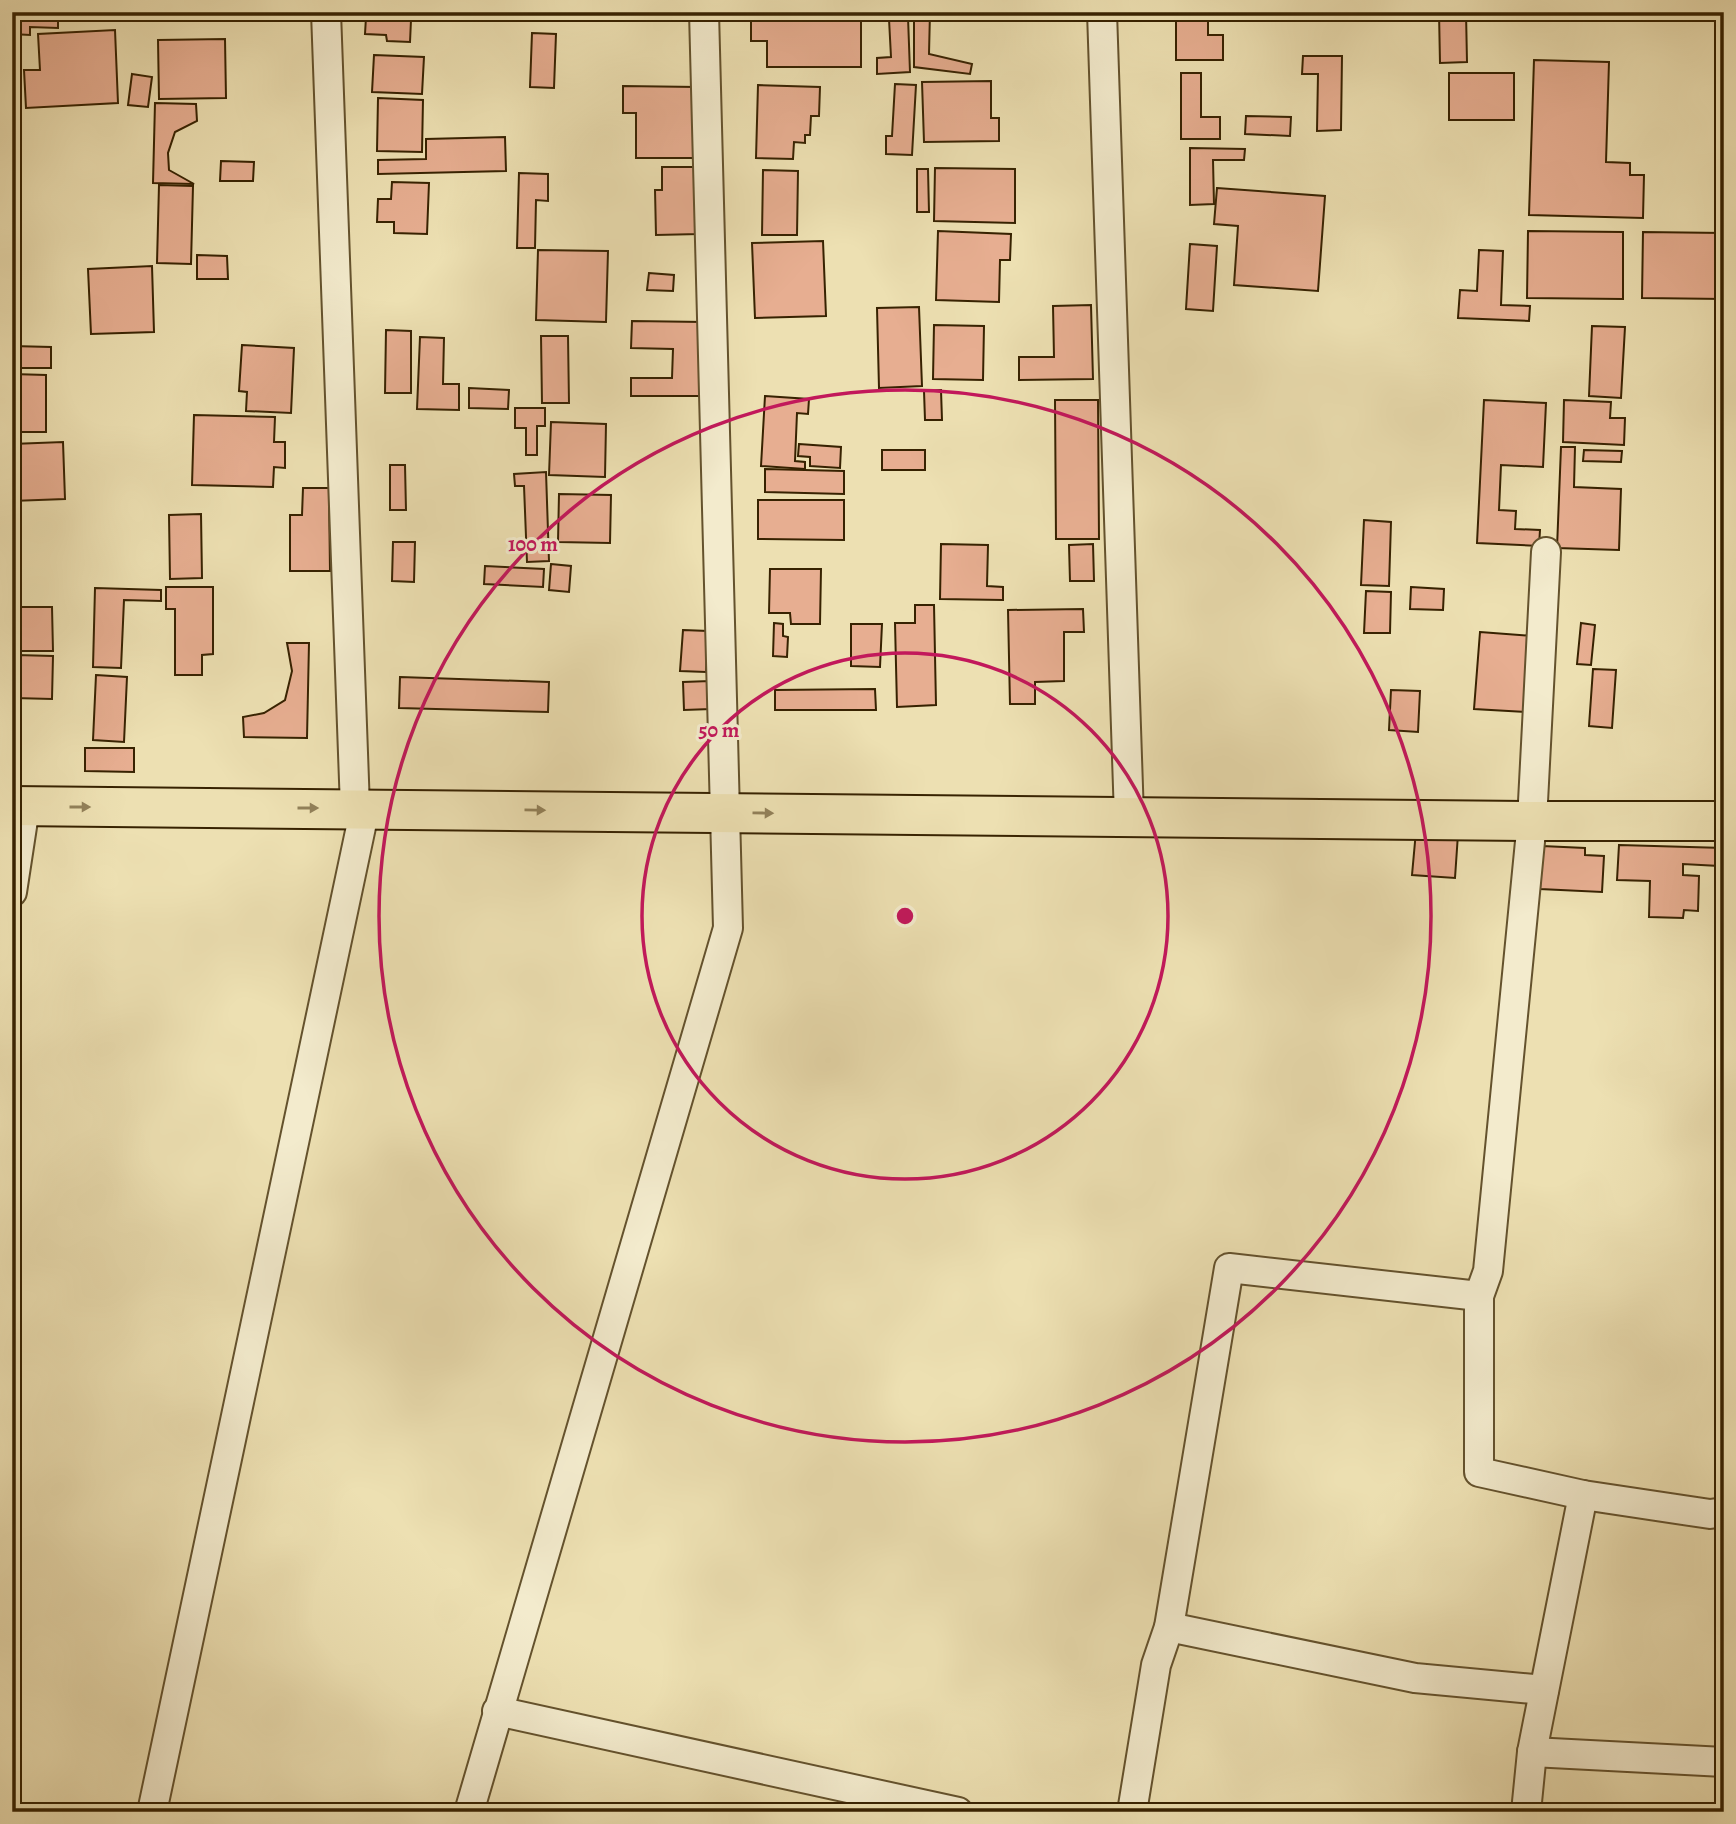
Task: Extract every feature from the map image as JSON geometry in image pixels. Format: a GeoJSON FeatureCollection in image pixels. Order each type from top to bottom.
{"type":"FeatureCollection","features":[{"type":"Feature","properties":{"kind":"main road"},"geometry":{"type":"LineString","coordinates":[[19,806],[1724,821]]}},
{"type":"Feature","properties":{"kind":"street"},"geometry":{"type":"LineString","coordinates":[[152,1812],[360,808],[326,12]]}},
{"type":"Feature","properties":{"kind":"street"},"geometry":{"type":"LineString","coordinates":[[469,1812],[728,928],[704,12]]}},
{"type":"Feature","properties":{"kind":"street"},"geometry":{"type":"LineString","coordinates":[[1102,12],[1129,817]]}},
{"type":"Feature","properties":{"kind":"street"},"geometry":{"type":"LineString","coordinates":[[1546,552],[1532,821],[1488,1271],[1479,1296],[1479,1472],[1583,1495],[1710,1514],[1724,1511]]}},
{"type":"Feature","properties":{"kind":"street"},"geometry":{"type":"LineString","coordinates":[[12,892],[19,806]]}},
{"type":"Feature","properties":{"kind":"street"},"geometry":{"type":"LineString","coordinates":[[1132,1812],[1156,1665],[1169,1628],[1229,1268],[1479,1296]]}},
{"type":"Feature","properties":{"kind":"street"},"geometry":{"type":"LineString","coordinates":[[1527,1812],[1532,1752],[1583,1495]]}},
{"type":"Feature","properties":{"kind":"street"},"geometry":{"type":"LineString","coordinates":[[1169,1628],[1415,1678],[1544,1690]]}},
{"type":"Feature","properties":{"kind":"street"},"geometry":{"type":"LineString","coordinates":[[497,1711],[958,1812]]}},
{"type":"Feature","properties":{"kind":"street"},"geometry":{"type":"LineString","coordinates":[[1532,1752],[1724,1762]]}},
{"type":"Feature","properties":{"kind":"building"},"geometry":{"type":"Polygon","coordinates":[[[12,12],[58,12],[58,28],[30,27],[30,35],[12,34],[12,12]]]}},
{"type":"Feature","properties":{"kind":"building"},"geometry":{"type":"Polygon","coordinates":[[[157,12],[242,12],[242,21],[157,20],[157,12]]]}},
{"type":"Feature","properties":{"kind":"building"},"geometry":{"type":"Polygon","coordinates":[[[370,12],[404,12],[404,14],[370,12]]]}},
{"type":"Feature","properties":{"kind":"building"},"geometry":{"type":"Polygon","coordinates":[[[751,12],[861,12],[861,67],[767,67],[767,41],[751,41],[751,12]]]}},
{"type":"Feature","properties":{"kind":"building"},"geometry":{"type":"Polygon","coordinates":[[[914,12],[930,12],[929,54],[972,64],[970,74],[914,67],[914,12]]]}},
{"type":"Feature","properties":{"kind":"building"},"geometry":{"type":"Polygon","coordinates":[[[1176,12],[1208,12],[1208,35],[1223,35],[1223,60],[1176,60],[1176,12]]]}},
{"type":"Feature","properties":{"kind":"building"},"geometry":{"type":"Polygon","coordinates":[[[1439,12],[1466,12],[1467,62],[1440,63],[1439,12]]]}},
{"type":"Feature","properties":{"kind":"building"},"geometry":{"type":"Polygon","coordinates":[[[366,17],[411,20],[410,42],[387,41],[386,35],[365,34],[366,17]]]}},
{"type":"Feature","properties":{"kind":"building"},"geometry":{"type":"Polygon","coordinates":[[[908,17],[910,72],[877,74],[877,58],[891,57],[889,19],[908,17]]]}},
{"type":"Feature","properties":{"kind":"building"},"geometry":{"type":"Polygon","coordinates":[[[115,30],[118,103],[26,108],[24,70],[40,70],[38,34],[115,30]]]}},
{"type":"Feature","properties":{"kind":"building"},"geometry":{"type":"Polygon","coordinates":[[[532,33],[556,34],[554,88],[530,87],[532,33]]]}},
{"type":"Feature","properties":{"kind":"building"},"geometry":{"type":"Polygon","coordinates":[[[225,39],[226,98],[159,99],[158,40],[225,39]]]}},
{"type":"Feature","properties":{"kind":"building"},"geometry":{"type":"Polygon","coordinates":[[[374,55],[424,57],[422,94],[372,92],[374,55]]]}},
{"type":"Feature","properties":{"kind":"building"},"geometry":{"type":"Polygon","coordinates":[[[1303,56],[1342,56],[1341,130],[1317,131],[1318,74],[1302,74],[1303,56]]]}},
{"type":"Feature","properties":{"kind":"building"},"geometry":{"type":"Polygon","coordinates":[[[1534,60],[1609,62],[1606,162],[1630,163],[1630,175],[1644,175],[1643,218],[1529,215],[1534,60]]]}},
{"type":"Feature","properties":{"kind":"building"},"geometry":{"type":"Polygon","coordinates":[[[1181,73],[1201,73],[1201,117],[1220,117],[1220,139],[1181,139],[1181,73]]]}},
{"type":"Feature","properties":{"kind":"building"},"geometry":{"type":"Polygon","coordinates":[[[1449,73],[1514,73],[1514,120],[1449,120],[1449,73]]]}},
{"type":"Feature","properties":{"kind":"building"},"geometry":{"type":"Polygon","coordinates":[[[132,74],[152,77],[148,107],[128,105],[132,74]]]}},
{"type":"Feature","properties":{"kind":"building"},"geometry":{"type":"Polygon","coordinates":[[[991,81],[991,118],[999,118],[999,141],[924,142],[922,82],[991,81]]]}},
{"type":"Feature","properties":{"kind":"building"},"geometry":{"type":"Polygon","coordinates":[[[895,84],[916,85],[912,155],[886,154],[886,136],[892,136],[895,84]]]}},
{"type":"Feature","properties":{"kind":"building"},"geometry":{"type":"Polygon","coordinates":[[[758,85],[820,87],[819,116],[811,116],[810,135],[805,135],[805,143],[794,142],[793,159],[756,158],[758,85]]]}},
{"type":"Feature","properties":{"kind":"building"},"geometry":{"type":"Polygon","coordinates":[[[623,86],[697,87],[696,158],[636,158],[636,113],[623,113],[623,86]]]}},
{"type":"Feature","properties":{"kind":"building"},"geometry":{"type":"Polygon","coordinates":[[[378,98],[423,100],[422,152],[377,151],[378,98]]]}},
{"type":"Feature","properties":{"kind":"building"},"geometry":{"type":"Polygon","coordinates":[[[155,103],[196,104],[197,121],[175,132],[168,153],[169,170],[194,184],[153,183],[155,103]]]}},
{"type":"Feature","properties":{"kind":"building"},"geometry":{"type":"Polygon","coordinates":[[[1246,116],[1291,117],[1290,136],[1245,134],[1246,116]]]}},
{"type":"Feature","properties":{"kind":"building"},"geometry":{"type":"Polygon","coordinates":[[[505,137],[506,171],[378,174],[378,160],[426,159],[426,139],[505,137]]]}},
{"type":"Feature","properties":{"kind":"building"},"geometry":{"type":"Polygon","coordinates":[[[1190,148],[1245,149],[1244,160],[1213,160],[1214,204],[1190,205],[1190,148]]]}},
{"type":"Feature","properties":{"kind":"building"},"geometry":{"type":"Polygon","coordinates":[[[221,161],[254,162],[253,181],[220,181],[221,161]]]}},
{"type":"Feature","properties":{"kind":"building"},"geometry":{"type":"Polygon","coordinates":[[[662,167],[698,167],[699,234],[656,235],[655,190],[662,190],[662,167]]]}},
{"type":"Feature","properties":{"kind":"building"},"geometry":{"type":"Polygon","coordinates":[[[935,168],[1015,169],[1015,223],[934,221],[935,168]]]}},
{"type":"Feature","properties":{"kind":"building"},"geometry":{"type":"Polygon","coordinates":[[[917,169],[928,169],[929,212],[917,212],[917,169]]]}},
{"type":"Feature","properties":{"kind":"building"},"geometry":{"type":"Polygon","coordinates":[[[763,170],[798,171],[797,235],[762,235],[763,170]]]}},
{"type":"Feature","properties":{"kind":"building"},"geometry":{"type":"Polygon","coordinates":[[[519,173],[548,174],[548,201],[536,200],[535,248],[517,248],[519,173]]]}},
{"type":"Feature","properties":{"kind":"building"},"geometry":{"type":"Polygon","coordinates":[[[392,182],[429,183],[427,234],[394,233],[394,222],[377,222],[378,199],[391,199],[392,182]]]}},
{"type":"Feature","properties":{"kind":"building"},"geometry":{"type":"Polygon","coordinates":[[[159,185],[193,186],[191,264],[157,263],[159,185]]]}},
{"type":"Feature","properties":{"kind":"building"},"geometry":{"type":"Polygon","coordinates":[[[1217,188],[1325,196],[1318,291],[1234,285],[1238,226],[1214,224],[1217,188]]]}},
{"type":"Feature","properties":{"kind":"building"},"geometry":{"type":"Polygon","coordinates":[[[938,231],[1011,234],[1010,260],[1000,260],[999,302],[936,300],[938,231]]]}},
{"type":"Feature","properties":{"kind":"building"},"geometry":{"type":"Polygon","coordinates":[[[1528,231],[1623,232],[1623,299],[1527,298],[1528,231]]]}},
{"type":"Feature","properties":{"kind":"building"},"geometry":{"type":"Polygon","coordinates":[[[1643,232],[1724,233],[1724,299],[1642,298],[1643,232]]]}},
{"type":"Feature","properties":{"kind":"building"},"geometry":{"type":"Polygon","coordinates":[[[823,241],[826,316],[755,318],[752,243],[823,241]]]}},
{"type":"Feature","properties":{"kind":"building"},"geometry":{"type":"Polygon","coordinates":[[[1190,244],[1217,246],[1213,311],[1186,309],[1190,244]]]}},
{"type":"Feature","properties":{"kind":"building"},"geometry":{"type":"Polygon","coordinates":[[[538,250],[608,251],[606,322],[536,320],[538,250]]]}},
{"type":"Feature","properties":{"kind":"building"},"geometry":{"type":"Polygon","coordinates":[[[1479,250],[1503,251],[1501,305],[1530,306],[1529,321],[1458,318],[1460,290],[1477,291],[1479,250]]]}},
{"type":"Feature","properties":{"kind":"building"},"geometry":{"type":"Polygon","coordinates":[[[197,255],[227,256],[228,279],[197,279],[197,255]]]}},
{"type":"Feature","properties":{"kind":"building"},"geometry":{"type":"Polygon","coordinates":[[[152,266],[154,332],[91,334],[88,269],[152,266]]]}},
{"type":"Feature","properties":{"kind":"building"},"geometry":{"type":"Polygon","coordinates":[[[649,273],[674,275],[673,291],[647,290],[649,273]]]}},
{"type":"Feature","properties":{"kind":"building"},"geometry":{"type":"Polygon","coordinates":[[[1091,305],[1093,379],[1019,380],[1019,357],[1054,357],[1053,306],[1091,305]]]}},
{"type":"Feature","properties":{"kind":"building"},"geometry":{"type":"Polygon","coordinates":[[[919,307],[922,386],[879,388],[877,308],[919,307]]]}},
{"type":"Feature","properties":{"kind":"building"},"geometry":{"type":"Polygon","coordinates":[[[632,321],[704,322],[703,396],[631,396],[631,378],[672,378],[673,349],[631,348],[632,321]]]}},
{"type":"Feature","properties":{"kind":"building"},"geometry":{"type":"Polygon","coordinates":[[[934,325],[984,326],[983,380],[933,379],[934,325]]]}},
{"type":"Feature","properties":{"kind":"building"},"geometry":{"type":"Polygon","coordinates":[[[1592,326],[1625,327],[1621,398],[1589,396],[1592,326]]]}},
{"type":"Feature","properties":{"kind":"building"},"geometry":{"type":"Polygon","coordinates":[[[386,330],[411,331],[411,393],[385,393],[386,330]]]}},
{"type":"Feature","properties":{"kind":"building"},"geometry":{"type":"Polygon","coordinates":[[[541,336],[568,336],[569,403],[542,403],[541,336]]]}},
{"type":"Feature","properties":{"kind":"building"},"geometry":{"type":"Polygon","coordinates":[[[420,337],[444,338],[443,384],[459,384],[459,410],[417,409],[420,337]]]}},
{"type":"Feature","properties":{"kind":"building"},"geometry":{"type":"Polygon","coordinates":[[[242,345],[294,348],[291,413],[246,411],[247,392],[239,391],[242,345]]]}},
{"type":"Feature","properties":{"kind":"building"},"geometry":{"type":"Polygon","coordinates":[[[12,346],[51,347],[51,368],[12,368],[12,346]]]}},
{"type":"Feature","properties":{"kind":"building"},"geometry":{"type":"Polygon","coordinates":[[[12,374],[46,375],[46,432],[12,432],[12,374]]]}},
{"type":"Feature","properties":{"kind":"building"},"geometry":{"type":"Polygon","coordinates":[[[469,388],[509,390],[508,409],[469,408],[469,388]]]}},
{"type":"Feature","properties":{"kind":"building"},"geometry":{"type":"Polygon","coordinates":[[[941,390],[942,420],[925,420],[924,391],[941,390]]]}},
{"type":"Feature","properties":{"kind":"building"},"geometry":{"type":"Polygon","coordinates":[[[765,396],[809,399],[808,414],[797,413],[795,461],[805,462],[805,469],[761,466],[765,396]]]}},
{"type":"Feature","properties":{"kind":"building"},"geometry":{"type":"Polygon","coordinates":[[[1055,400],[1098,400],[1099,539],[1056,539],[1055,400]]]}},
{"type":"Feature","properties":{"kind":"building"},"geometry":{"type":"Polygon","coordinates":[[[1484,400],[1546,403],[1543,467],[1501,465],[1499,510],[1516,511],[1515,529],[1540,530],[1539,546],[1477,543],[1484,400]]]}},
{"type":"Feature","properties":{"kind":"building"},"geometry":{"type":"Polygon","coordinates":[[[1564,400],[1611,402],[1610,418],[1625,418],[1624,445],[1563,442],[1564,400]]]}},
{"type":"Feature","properties":{"kind":"building"},"geometry":{"type":"Polygon","coordinates":[[[515,408],[545,408],[545,426],[537,426],[537,455],[526,455],[526,428],[515,428],[515,408]]]}},
{"type":"Feature","properties":{"kind":"building"},"geometry":{"type":"Polygon","coordinates":[[[194,415],[275,417],[274,442],[285,442],[285,468],[274,467],[273,487],[192,485],[194,415]]]}},
{"type":"Feature","properties":{"kind":"building"},"geometry":{"type":"Polygon","coordinates":[[[551,422],[606,424],[605,477],[549,475],[551,422]]]}},
{"type":"Feature","properties":{"kind":"building"},"geometry":{"type":"Polygon","coordinates":[[[63,442],[65,499],[12,501],[12,444],[63,442]]]}},
{"type":"Feature","properties":{"kind":"building"},"geometry":{"type":"Polygon","coordinates":[[[799,444],[841,447],[840,468],[810,466],[810,457],[798,456],[799,444]]]}},
{"type":"Feature","properties":{"kind":"building"},"geometry":{"type":"Polygon","coordinates":[[[1561,447],[1575,447],[1574,487],[1621,489],[1619,550],[1557,548],[1561,447]]]}},
{"type":"Feature","properties":{"kind":"building"},"geometry":{"type":"Polygon","coordinates":[[[882,450],[925,450],[925,470],[882,470],[882,450]]]}},
{"type":"Feature","properties":{"kind":"building"},"geometry":{"type":"Polygon","coordinates":[[[1584,450],[1622,451],[1621,462],[1583,461],[1584,450]]]}},
{"type":"Feature","properties":{"kind":"building"},"geometry":{"type":"Polygon","coordinates":[[[390,465],[405,465],[406,510],[390,510],[390,465]]]}},
{"type":"Feature","properties":{"kind":"building"},"geometry":{"type":"Polygon","coordinates":[[[765,469],[844,471],[844,494],[765,492],[765,469]]]}},
{"type":"Feature","properties":{"kind":"building"},"geometry":{"type":"Polygon","coordinates":[[[546,472],[549,561],[527,562],[524,486],[515,486],[514,474],[546,472]]]}},
{"type":"Feature","properties":{"kind":"building"},"geometry":{"type":"Polygon","coordinates":[[[303,488],[329,488],[330,571],[290,571],[290,515],[302,515],[303,488]]]}},
{"type":"Feature","properties":{"kind":"building"},"geometry":{"type":"Polygon","coordinates":[[[559,494],[611,495],[610,543],[558,542],[559,494]]]}},
{"type":"Feature","properties":{"kind":"building"},"geometry":{"type":"Polygon","coordinates":[[[758,500],[844,500],[844,540],[758,539],[758,500]]]}},
{"type":"Feature","properties":{"kind":"building"},"geometry":{"type":"Polygon","coordinates":[[[201,514],[202,578],[170,579],[169,515],[201,514]]]}},
{"type":"Feature","properties":{"kind":"building"},"geometry":{"type":"Polygon","coordinates":[[[1364,520],[1391,522],[1389,586],[1361,585],[1364,520]]]}},
{"type":"Feature","properties":{"kind":"building"},"geometry":{"type":"Polygon","coordinates":[[[393,542],[415,542],[414,582],[392,581],[393,542]]]}},
{"type":"Feature","properties":{"kind":"building"},"geometry":{"type":"Polygon","coordinates":[[[941,544],[988,545],[987,586],[1003,587],[1003,600],[940,599],[941,544]]]}},
{"type":"Feature","properties":{"kind":"building"},"geometry":{"type":"Polygon","coordinates":[[[1093,544],[1094,581],[1070,581],[1069,545],[1093,544]]]}},
{"type":"Feature","properties":{"kind":"building"},"geometry":{"type":"Polygon","coordinates":[[[551,564],[571,566],[569,592],[549,590],[551,564]]]}},
{"type":"Feature","properties":{"kind":"building"},"geometry":{"type":"Polygon","coordinates":[[[485,566],[544,569],[543,587],[484,584],[485,566]]]}},
{"type":"Feature","properties":{"kind":"building"},"geometry":{"type":"Polygon","coordinates":[[[770,569],[821,569],[820,624],[791,624],[790,613],[769,613],[770,569]]]}},
{"type":"Feature","properties":{"kind":"building"},"geometry":{"type":"Polygon","coordinates":[[[166,587],[213,587],[213,654],[202,655],[202,675],[175,675],[175,609],[166,609],[166,587]]]}},
{"type":"Feature","properties":{"kind":"building"},"geometry":{"type":"Polygon","coordinates":[[[1411,587],[1444,589],[1443,610],[1410,609],[1411,587]]]}},
{"type":"Feature","properties":{"kind":"building"},"geometry":{"type":"Polygon","coordinates":[[[95,588],[161,590],[161,601],[124,600],[121,668],[93,667],[95,588]]]}},
{"type":"Feature","properties":{"kind":"building"},"geometry":{"type":"Polygon","coordinates":[[[1366,591],[1391,592],[1390,633],[1364,633],[1366,591]]]}},
{"type":"Feature","properties":{"kind":"building"},"geometry":{"type":"Polygon","coordinates":[[[915,605],[934,605],[936,705],[897,707],[895,623],[915,623],[915,605]]]}},
{"type":"Feature","properties":{"kind":"building"},"geometry":{"type":"Polygon","coordinates":[[[13,607],[52,607],[53,651],[14,651],[13,607]]]}},
{"type":"Feature","properties":{"kind":"building"},"geometry":{"type":"Polygon","coordinates":[[[1083,609],[1084,632],[1064,632],[1064,681],[1035,682],[1035,704],[1010,704],[1008,610],[1083,609]]]}},
{"type":"Feature","properties":{"kind":"building"},"geometry":{"type":"Polygon","coordinates":[[[774,623],[783,624],[783,636],[788,637],[787,657],[773,656],[774,623]]]}},
{"type":"Feature","properties":{"kind":"building"},"geometry":{"type":"Polygon","coordinates":[[[1581,623],[1595,625],[1591,665],[1577,664],[1581,623]]]}},
{"type":"Feature","properties":{"kind":"building"},"geometry":{"type":"Polygon","coordinates":[[[851,624],[882,624],[880,667],[851,666],[851,624]]]}},
{"type":"Feature","properties":{"kind":"building"},"geometry":{"type":"Polygon","coordinates":[[[683,630],[708,631],[706,672],[680,671],[683,630]]]}},
{"type":"Feature","properties":{"kind":"building"},"geometry":{"type":"Polygon","coordinates":[[[1480,632],[1533,636],[1528,712],[1474,709],[1480,632]]]}},
{"type":"Feature","properties":{"kind":"building"},"geometry":{"type":"Polygon","coordinates":[[[287,643],[309,643],[307,738],[244,737],[243,717],[264,713],[285,700],[292,671],[287,643]]]}},
{"type":"Feature","properties":{"kind":"building"},"geometry":{"type":"Polygon","coordinates":[[[16,655],[53,656],[52,699],[14,698],[16,655]]]}},
{"type":"Feature","properties":{"kind":"building"},"geometry":{"type":"Polygon","coordinates":[[[1593,669],[1616,670],[1612,728],[1589,726],[1593,669]]]}},
{"type":"Feature","properties":{"kind":"building"},"geometry":{"type":"Polygon","coordinates":[[[96,675],[127,677],[124,742],[93,740],[96,675]]]}},
{"type":"Feature","properties":{"kind":"building"},"geometry":{"type":"Polygon","coordinates":[[[400,677],[549,682],[548,712],[399,708],[400,677]]]}},
{"type":"Feature","properties":{"kind":"building"},"geometry":{"type":"Polygon","coordinates":[[[710,681],[711,709],[684,710],[683,682],[710,681]]]}},
{"type":"Feature","properties":{"kind":"building"},"geometry":{"type":"Polygon","coordinates":[[[875,689],[876,710],[775,710],[775,690],[875,689]]]}},
{"type":"Feature","properties":{"kind":"building"},"geometry":{"type":"Polygon","coordinates":[[[1391,690],[1420,691],[1418,732],[1389,730],[1391,690]]]}},
{"type":"Feature","properties":{"kind":"building"},"geometry":{"type":"Polygon","coordinates":[[[85,748],[134,748],[134,772],[85,771],[85,748]]]}},
{"type":"Feature","properties":{"kind":"building"},"geometry":{"type":"Polygon","coordinates":[[[1416,831],[1458,834],[1455,878],[1412,875],[1416,831]]]}},
{"type":"Feature","properties":{"kind":"building"},"geometry":{"type":"Polygon","coordinates":[[[1619,845],[1724,848],[1724,876],[1719,876],[1719,866],[1683,864],[1683,875],[1699,876],[1698,911],[1684,910],[1683,918],[1649,917],[1650,881],[1617,880],[1619,845]]]}},
{"type":"Feature","properties":{"kind":"building"},"geometry":{"type":"Polygon","coordinates":[[[1542,846],[1585,848],[1585,855],[1604,856],[1602,892],[1540,889],[1542,846]]]}}]}
